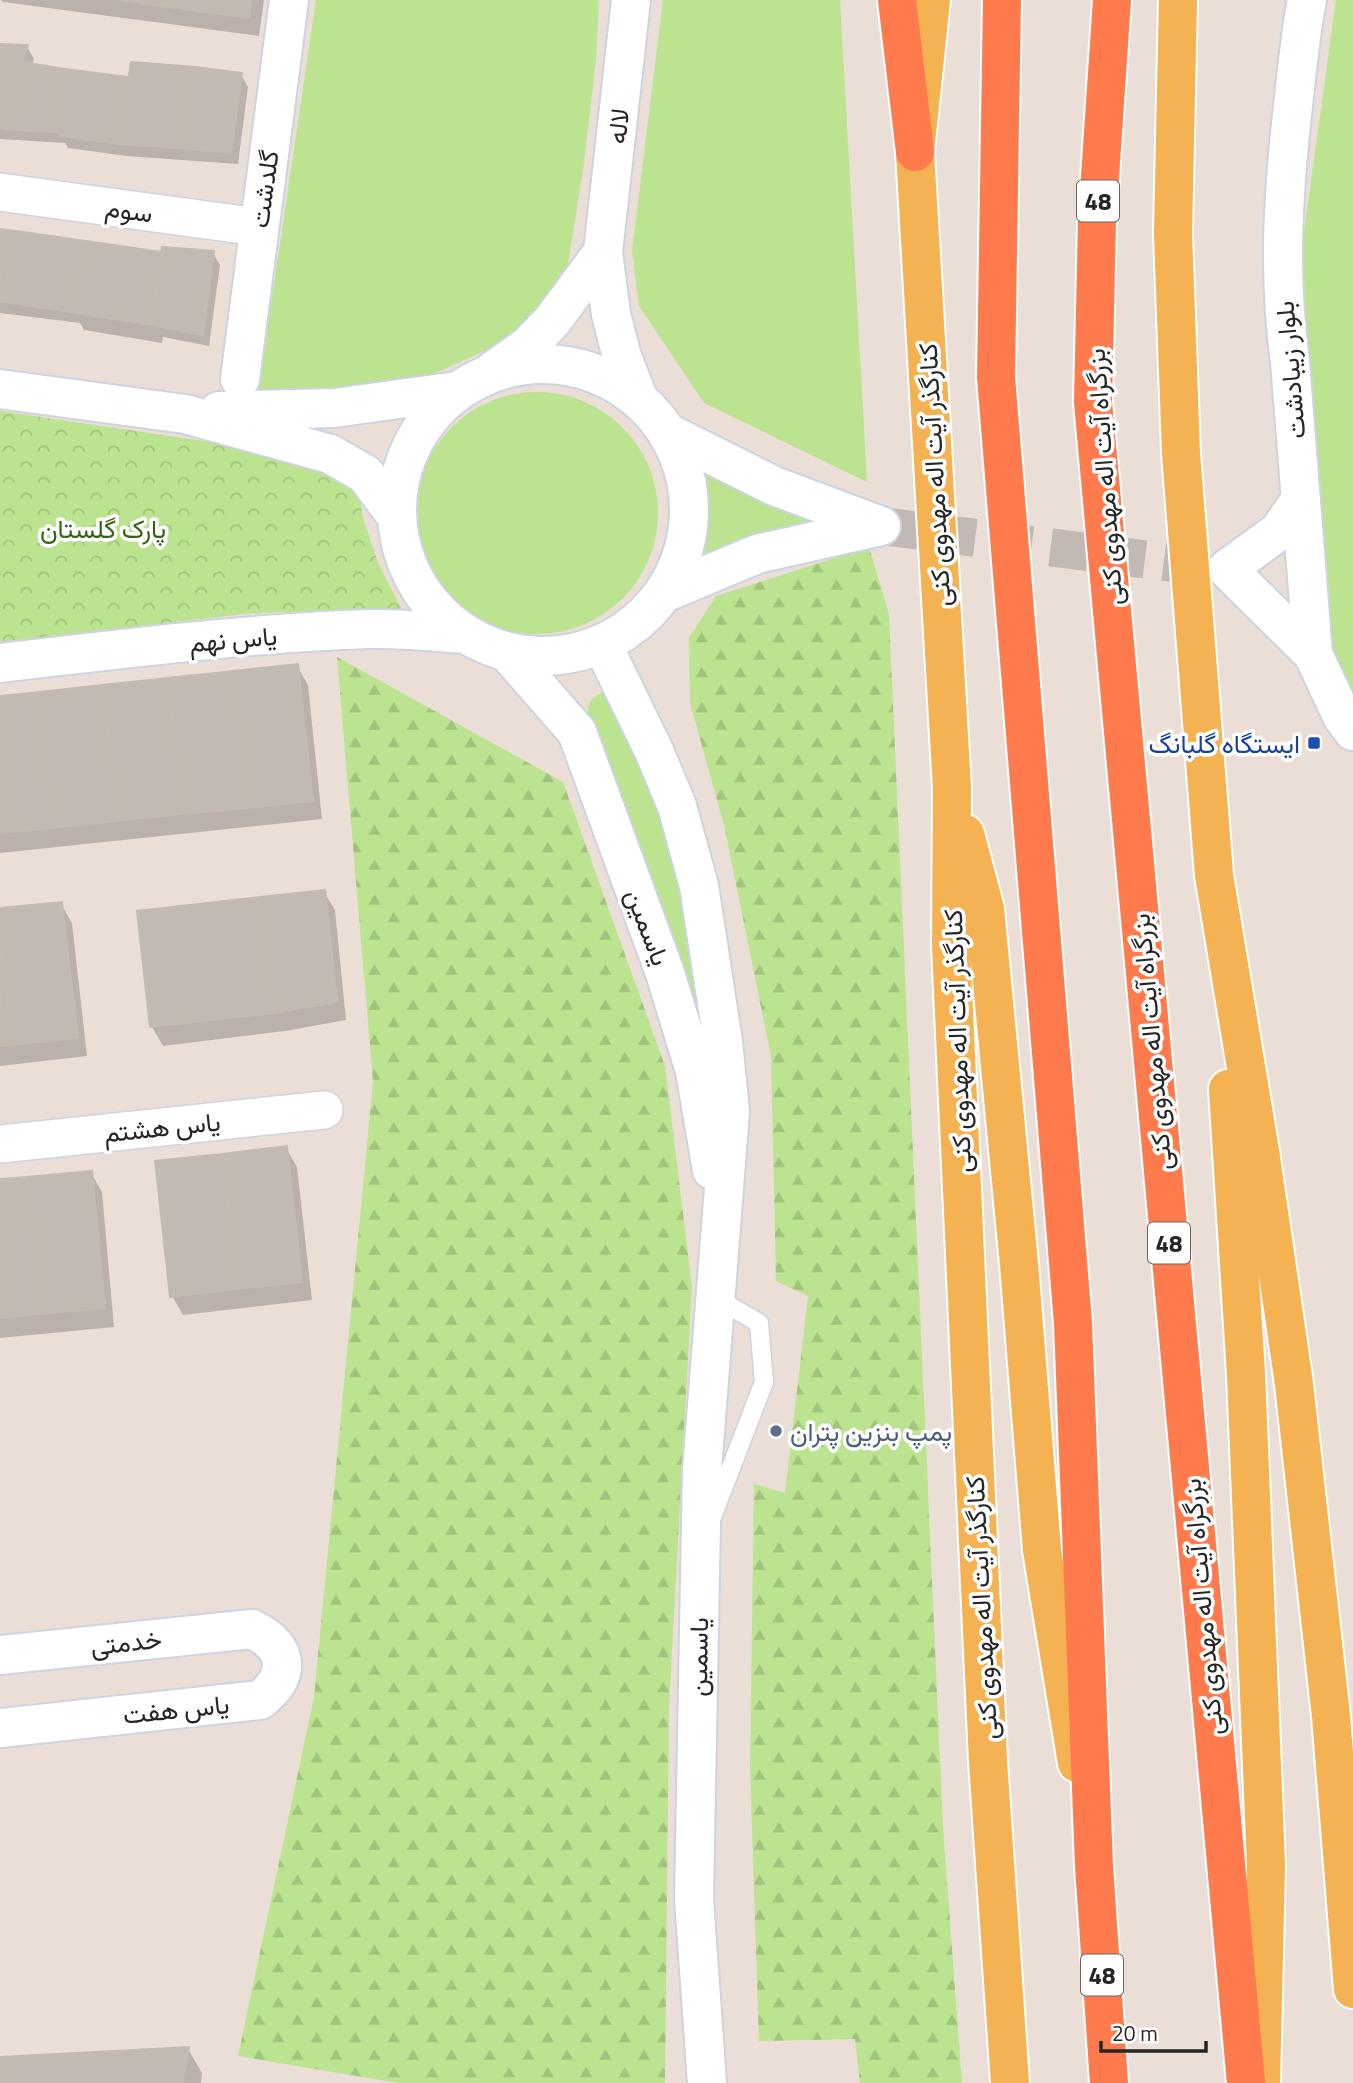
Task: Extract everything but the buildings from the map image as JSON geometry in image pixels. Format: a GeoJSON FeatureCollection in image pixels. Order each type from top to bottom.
{"type":"FeatureCollection","features":[{"type":"Feature","properties":{"kind":"highway"},"geometry":{"type":"LineString","coordinates":[[897,0],[915,152]]}},
{"type":"Feature","properties":{"kind":"highway","name":"48"},"geometry":{"type":"LineString","coordinates":[[1002,0],[996,377],[1073,1323],[1094,1866],[1109,2083]]}},
{"type":"Feature","properties":{"kind":"highway","name":"بزرگراه آیت اله مهدوی کنی"},"geometry":{"type":"LineString","coordinates":[[1112,0],[1097,221],[1093,402],[1245,2083]]}},
{"type":"Feature","properties":{"kind":"main road","name":"کنارگذر آیت اله مهدوی کنی"},"geometry":{"type":"LineString","coordinates":[[931,0],[915,152],[952,788],[952,974],[988,1760],[1010,2083]]}},
{"type":"Feature","properties":{"kind":"main road"},"geometry":{"type":"LineString","coordinates":[[1178,0],[1173,233],[1181,453],[1214,875],[1246,1374],[1266,1866],[1261,2083]]}},
{"type":"Feature","properties":{"kind":"main road"},"geometry":{"type":"LineString","coordinates":[[952,788],[985,909],[1042,1550],[1094,1866]]}},
{"type":"Feature","properties":{"kind":"main road"},"geometry":{"type":"LineString","coordinates":[[1214,875],[1260,1151],[1294,1384],[1331,1716],[1353,1989]]}},
{"type":"Feature","properties":{"kind":"street","name":"گلدشت"},"geometry":{"type":"LineString","coordinates":[[240,379],[289,0]]}},
{"type":"Feature","properties":{"kind":"street","name":"لاله"},"geometry":{"type":"LineString","coordinates":[[631,0],[603,252],[611,314],[622,357],[638,398]]}},
{"type":"Feature","properties":{"kind":"street","name":"بلوار زیبادشت"},"geometry":{"type":"LineString","coordinates":[[1308,8],[1288,150],[1281,264],[1283,316],[1290,362],[1313,654],[1342,716],[1353,731]]}},
{"type":"Feature","properties":{"kind":"street","name":"سوم"},"geometry":{"type":"LineString","coordinates":[[0,192],[258,227]]}},
{"type":"Feature","properties":{"kind":"street"},"geometry":{"type":"LineString","coordinates":[[185,414],[334,408],[473,382],[525,365],[566,365],[604,377],[638,398],[668,433],[685,472],[689,513],[682,555],[664,593],[633,625],[602,644],[579,651],[543,656],[507,652],[466,634],[434,608],[411,574],[398,535],[395,514],[398,481],[407,454],[427,419],[473,382],[528,346],[552,321],[603,252]]}},
{"type":"Feature","properties":{"kind":"street"},"geometry":{"type":"LineString","coordinates":[[0,389],[185,414],[330,454],[365,474],[395,514]]}},
{"type":"Feature","properties":{"kind":"street"},"geometry":{"type":"LineString","coordinates":[[664,593],[757,554],[881,526],[774,486],[668,433]]}},
{"type":"Feature","properties":{"kind":"street"},"geometry":{"type":"LineString","coordinates":[[1301,499],[1279,531],[1227,569],[1313,654]]}},
{"type":"Feature","properties":{"kind":"street","name":"یاس نهم"},"geometry":{"type":"LineString","coordinates":[[0,663],[208,640],[324,632],[373,629],[466,634]]}},
{"type":"Feature","properties":{"kind":"street","name":"یاسمین"},"geometry":{"type":"LineString","coordinates":[[602,644],[654,751],[677,806],[699,886],[723,1041],[730,1111],[702,1470],[700,1546],[694,1899],[707,2083]]}},
{"type":"Feature","properties":{"kind":"street","name":"یاسمین"},"geometry":{"type":"LineString","coordinates":[[507,652],[577,732],[665,973],[695,1071],[722,1231]]}},
{"type":"Feature","properties":{"kind":"street","name":"یاس هشتم"},"geometry":{"type":"LineString","coordinates":[[0,1144],[324,1110]]}},
{"type":"Feature","properties":{"kind":"street","name":"خدمتی"},"geometry":{"type":"LineString","coordinates":[[0,1655],[252,1629]]}},
{"type":"Feature","properties":{"kind":"street","name":"یاس هفت"},"geometry":{"type":"LineString","coordinates":[[0,1728],[260,1700],[275,1688],[282,1671],[280,1653],[269,1637],[252,1629]]}},
{"type":"Feature","properties":{"kind":"lane"},"geometry":{"type":"LineString","coordinates":[[700,1546],[764,1382],[759,1323],[716,1298]]}},
{"type":"Feature","properties":{"kind":"green space"},"geometry":{"type":"Polygon","coordinates":[[[316,0],[599,0],[596,59],[584,163],[568,264],[553,293],[531,321],[500,344],[422,379],[257,399],[316,0]]]}},
{"type":"Feature","properties":{"kind":"green space"},"geometry":{"type":"Polygon","coordinates":[[[663,0],[840,0],[867,482],[704,403],[639,306],[632,251],[663,0]]]}},
{"type":"Feature","properties":{"kind":"green space"},"geometry":{"type":"Polygon","coordinates":[[[1336,0],[1353,0],[1353,702],[1332,655],[1328,636],[1299,268],[1336,0]]]}},
{"type":"Feature","properties":{"kind":"green space"},"geometry":{"type":"Polygon","coordinates":[[[537,392],[583,401],[614,420],[630,436],[653,478],[658,513],[649,559],[630,590],[614,606],[572,629],[537,634],[491,625],[460,606],[444,590],[421,548],[416,513],[425,467],[444,436],[460,420],[502,397],[537,392]]]}},
{"type":"Feature","properties":{"kind":"green space","name":"پارک گلستان"},"geometry":{"type":"Polygon","coordinates":[[[0,411],[285,453],[355,487],[379,565],[404,613],[244,614],[0,642],[0,411]]]}},
{"type":"Feature","properties":{"kind":"green space"},"geometry":{"type":"Polygon","coordinates":[[[694,462],[845,527],[690,571],[697,543],[699,517],[694,462]]]}},
{"type":"Feature","properties":{"kind":"green space"},"geometry":{"type":"Polygon","coordinates":[[[869,547],[889,614],[943,1828],[962,2083],[860,2083],[855,2039],[759,2041],[750,1767],[754,1484],[785,1493],[808,1296],[776,1281],[771,1056],[724,825],[690,703],[689,638],[716,596],[869,547]]]}},
{"type":"Feature","properties":{"kind":"green space"},"geometry":{"type":"Polygon","coordinates":[[[337,657],[563,782],[665,1066],[692,1287],[669,1705],[665,2083],[398,2083],[238,2056],[314,1697],[373,1082],[337,657]]]}},
{"type":"Feature","properties":{"kind":"green space"},"geometry":{"type":"Polygon","coordinates":[[[606,691],[674,825],[717,1082],[588,712],[593,698],[606,691]]]}},
{"type":"Feature","properties":{"kind":"tunnel"},"geometry":{"type":"LineString","coordinates":[[881,526],[1221,569]]}},
{"type":"Feature","properties":{"kind":"place","name":"ایستگاه گلبانگ"},"geometry":{"type":"Point","coordinates":[1314,743]}},
{"type":"Feature","properties":{"kind":"place","name":"پمپ بنزین پتران"},"geometry":{"type":"Point","coordinates":[776,1431]}}]}
